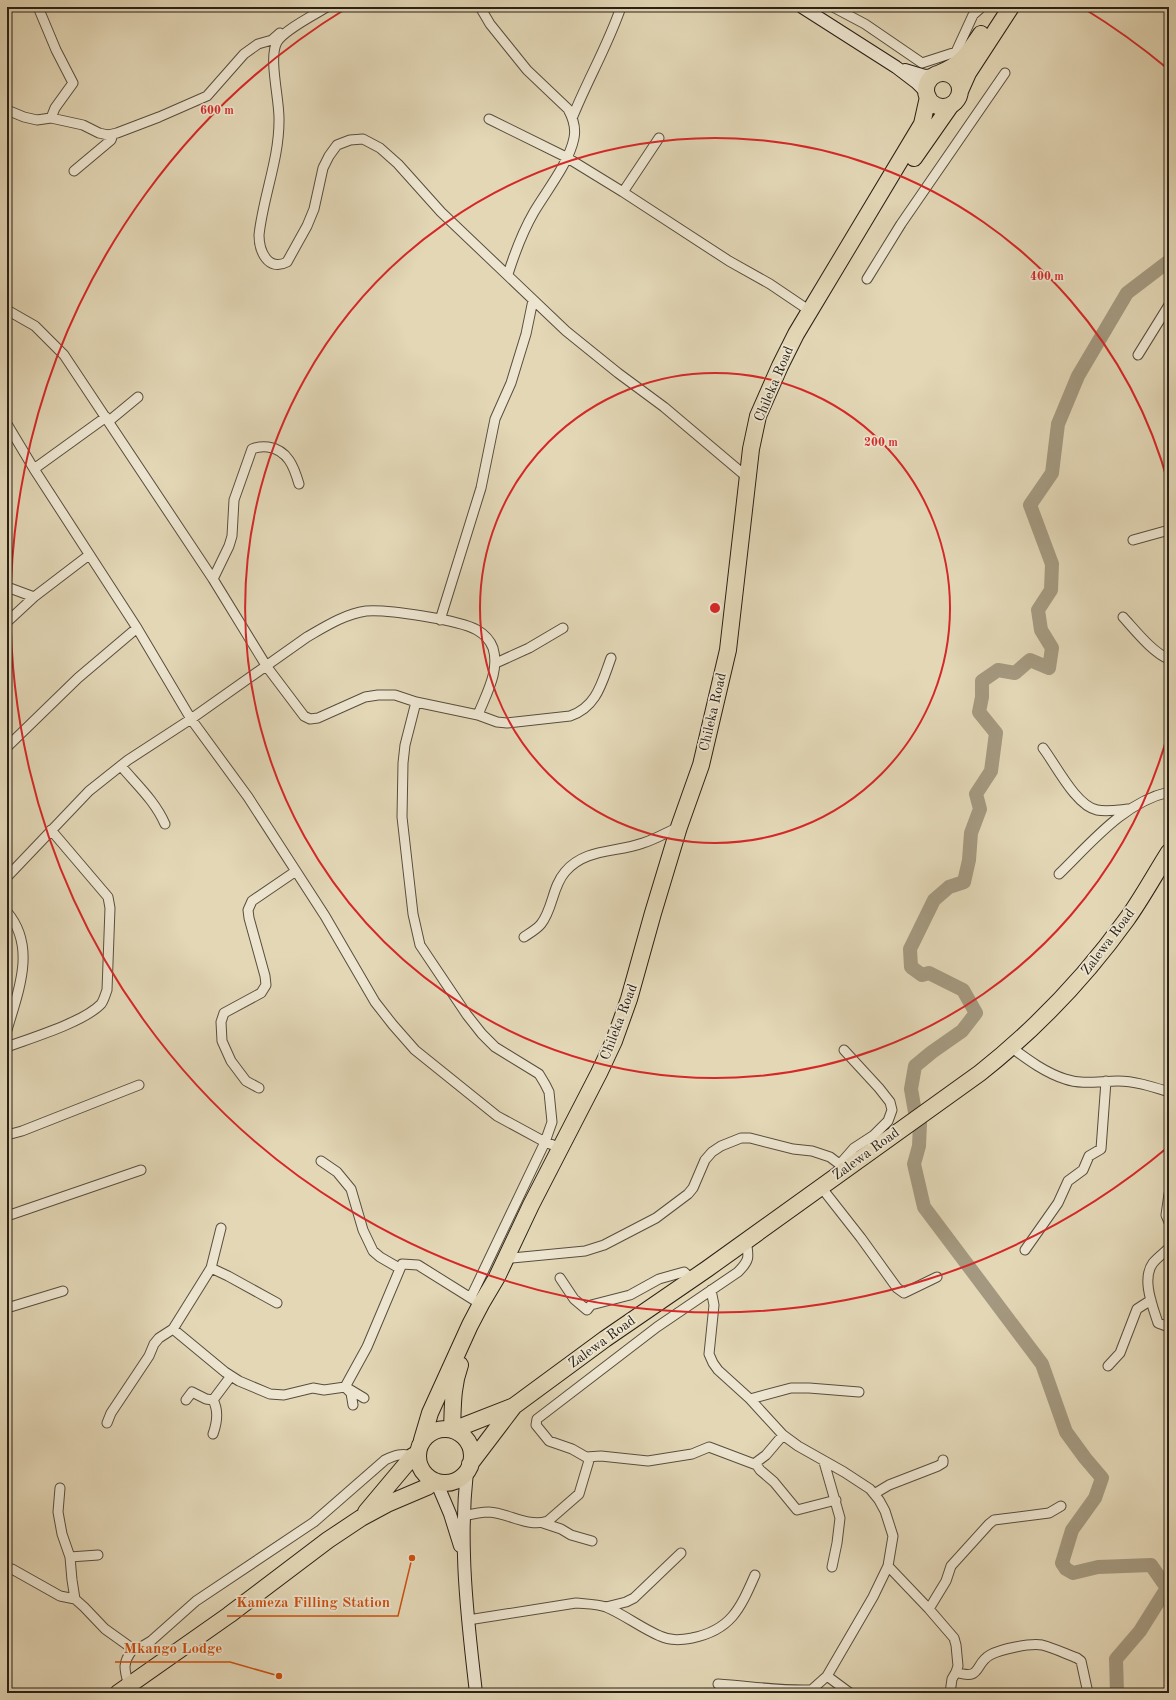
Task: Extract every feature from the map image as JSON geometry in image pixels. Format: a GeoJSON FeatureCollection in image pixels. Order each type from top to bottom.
{"type":"FeatureCollection","features":[{"type":"Feature","properties":{"kind":"highway"},"geometry":{"type":"LineString","coordinates":[[938,74],[955,67],[963,59],[999,7]]}},
{"type":"Feature","properties":{"kind":"highway","name":"Chileka Road"},"geometry":{"type":"LineString","coordinates":[[418,1450],[430,1413],[470,1325],[476,1300],[497,1277],[599,1073],[624,1013],[679,827],[701,765],[728,650],[751,449],[758,416],[780,366],[920,148],[951,105],[958,99],[968,73],[1011,7]]}},
{"type":"Feature","properties":{"kind":"highway"},"geometry":{"type":"LineString","coordinates":[[938,74],[953,76],[959,83],[960,91]]}},
{"type":"Feature","properties":{"kind":"highway","name":"Chileka Road"},"geometry":{"type":"LineString","coordinates":[[814,314],[922,124],[928,95],[929,81],[938,74]]}},
{"type":"Feature","properties":{"kind":"highway"},"geometry":{"type":"LineString","coordinates":[[928,95],[931,101],[938,106],[951,105]]}},
{"type":"Feature","properties":{"kind":"highway"},"geometry":{"type":"LineString","coordinates":[[453,1430],[452,1396],[457,1375],[486,1308],[536,1208],[605,1078],[636,1000],[673,869],[708,767],[733,659],[760,451],[766,420],[814,314]]}},
{"type":"Feature","properties":{"kind":"highway","name":"Zalewa Road"},"geometry":{"type":"LineString","coordinates":[[453,1430],[514,1406],[605,1339],[821,1187],[843,1166],[980,1073],[1012,1048],[1055,1008],[1092,964],[1128,918],[1169,852]]}},
{"type":"Feature","properties":{"kind":"highway","name":"Zalewa Road"},"geometry":{"type":"LineString","coordinates":[[469,1468],[514,1406]]}},
{"type":"Feature","properties":{"kind":"highway"},"geometry":{"type":"LineString","coordinates":[[361,1518],[418,1450],[427,1435],[439,1429],[453,1430],[463,1436],[467,1441],[471,1452],[469,1468],[461,1477],[453,1481],[445,1483],[435,1481],[422,1470],[418,1458],[418,1450]]}},
{"type":"Feature","properties":{"kind":"highway"},"geometry":{"type":"LineString","coordinates":[[123,1689],[229,1615],[328,1540],[361,1518],[387,1504],[427,1487],[435,1481]]}},
{"type":"Feature","properties":{"kind":"main road"},"geometry":{"type":"LineString","coordinates":[[802,7],[896,67],[917,83],[928,95]]}},
{"type":"Feature","properties":{"kind":"main road"},"geometry":{"type":"LineString","coordinates":[[896,67],[924,76],[938,74]]}},
{"type":"Feature","properties":{"kind":"main road"},"geometry":{"type":"LineString","coordinates":[[469,1468],[464,1516],[464,1556],[468,1620],[476,1693]]}},
{"type":"Feature","properties":{"kind":"main road"},"geometry":{"type":"LineString","coordinates":[[435,1481],[450,1514],[464,1556]]}},
{"type":"Feature","properties":{"kind":"street"},"geometry":{"type":"LineString","coordinates":[[38,7],[56,50],[73,84],[50,118]]}},
{"type":"Feature","properties":{"kind":"street"},"geometry":{"type":"LineString","coordinates":[[327,7],[289,30],[281,37],[274,50],[279,109],[278,134],[259,235],[261,252],[267,259],[273,264],[281,265],[287,262],[307,226],[318,195],[323,168],[329,156],[337,145],[350,140],[363,139],[380,148],[398,164],[446,217],[592,353],[664,407],[748,478]]}},
{"type":"Feature","properties":{"kind":"street"},"geometry":{"type":"LineString","coordinates":[[480,7],[490,24],[518,59],[538,80],[563,102],[572,116],[575,127],[574,138],[566,157],[519,241],[508,274]]}},
{"type":"Feature","properties":{"kind":"street"},"geometry":{"type":"LineString","coordinates":[[572,116],[610,36],[621,7]]}},
{"type":"Feature","properties":{"kind":"street"},"geometry":{"type":"LineString","coordinates":[[832,7],[865,24],[922,63],[956,52],[973,15],[982,7]]}},
{"type":"Feature","properties":{"kind":"street"},"geometry":{"type":"LineString","coordinates":[[7,110],[36,120],[50,118],[83,125],[99,133],[108,135],[113,134],[159,117],[207,96],[244,54],[258,44],[272,40],[282,32],[289,30]]}},
{"type":"Feature","properties":{"kind":"street"},"geometry":{"type":"LineString","coordinates":[[867,280],[901,224],[1004,73]]}},
{"type":"Feature","properties":{"kind":"street"},"geometry":{"type":"LineString","coordinates":[[489,119],[566,157],[729,261],[777,288],[814,314]]}},
{"type":"Feature","properties":{"kind":"street"},"geometry":{"type":"LineString","coordinates":[[74,171],[111,140],[113,134]]}},
{"type":"Feature","properties":{"kind":"street"},"geometry":{"type":"LineString","coordinates":[[623,192],[659,138]]}},
{"type":"Feature","properties":{"kind":"street"},"geometry":{"type":"LineString","coordinates":[[440,620],[481,488],[495,419],[511,383],[526,334],[534,300]]}},
{"type":"Feature","properties":{"kind":"street"},"geometry":{"type":"LineString","coordinates":[[1138,355],[1168,309]]}},
{"type":"Feature","properties":{"kind":"street"},"geometry":{"type":"LineString","coordinates":[[7,310],[35,326],[64,355],[213,578],[266,667],[304,716],[310,720],[365,698],[378,695],[395,695],[416,702],[478,715],[489,720],[507,723],[570,716],[580,713],[588,707],[594,698],[611,658]]}},
{"type":"Feature","properties":{"kind":"street"},"geometry":{"type":"LineString","coordinates":[[34,469],[138,397]]}},
{"type":"Feature","properties":{"kind":"street"},"geometry":{"type":"LineString","coordinates":[[7,424],[34,469],[137,628],[191,719],[248,797],[296,871],[346,951],[375,1002],[415,1050],[497,1116],[545,1142],[561,1148]]}},
{"type":"Feature","properties":{"kind":"street"},"geometry":{"type":"LineString","coordinates":[[213,578],[229,546],[232,536],[234,500],[252,449],[261,447],[280,450],[295,469],[299,484]]}},
{"type":"Feature","properties":{"kind":"street"},"geometry":{"type":"LineString","coordinates":[[1132,540],[1169,530]]}},
{"type":"Feature","properties":{"kind":"street"},"geometry":{"type":"LineString","coordinates":[[7,622],[34,597],[89,555]]}},
{"type":"Feature","properties":{"kind":"street"},"geometry":{"type":"LineString","coordinates":[[7,587],[34,597]]}},
{"type":"Feature","properties":{"kind":"street"},"geometry":{"type":"LineString","coordinates":[[7,877],[89,791],[121,766],[308,637],[349,615],[366,611],[383,611],[460,624],[477,630],[487,638],[493,647],[496,663],[488,692],[478,715]]}},
{"type":"Feature","properties":{"kind":"street"},"geometry":{"type":"LineString","coordinates":[[1123,617],[1151,646],[1164,657],[1169,659]]}},
{"type":"Feature","properties":{"kind":"street"},"geometry":{"type":"LineString","coordinates":[[7,747],[44,709],[137,628]]}},
{"type":"Feature","properties":{"kind":"street"},"geometry":{"type":"LineString","coordinates":[[496,663],[529,648],[564,628]]}},
{"type":"Feature","properties":{"kind":"street"},"geometry":{"type":"LineString","coordinates":[[347,1388],[367,1347],[399,1268],[402,1264],[418,1265],[476,1300],[545,1142],[552,1122],[549,1092],[539,1074],[495,1046],[482,1034],[467,1015],[420,945],[413,914],[402,817],[403,763],[405,745],[416,702]]}},
{"type":"Feature","properties":{"kind":"street"},"geometry":{"type":"LineString","coordinates":[[1043,748],[1079,798],[1088,807],[1106,811],[1128,809]]}},
{"type":"Feature","properties":{"kind":"street"},"geometry":{"type":"LineString","coordinates":[[121,766],[160,812],[165,824]]}},
{"type":"Feature","properties":{"kind":"street"},"geometry":{"type":"LineString","coordinates":[[1059,874],[1128,809],[1149,798],[1169,792]]}},
{"type":"Feature","properties":{"kind":"street"},"geometry":{"type":"LineString","coordinates":[[524,937],[541,924],[560,878],[571,865],[596,852],[637,845],[679,827]]}},
{"type":"Feature","properties":{"kind":"street"},"geometry":{"type":"LineString","coordinates":[[7,1047],[50,1032],[95,1009],[104,1000],[106,990],[110,908],[108,897],[51,830]]}},
{"type":"Feature","properties":{"kind":"street"},"geometry":{"type":"LineString","coordinates":[[259,1088],[246,1081],[231,1062],[222,1041],[221,1022],[224,1013],[261,993],[266,985],[265,976],[249,918],[249,905],[252,901],[296,871]]}},
{"type":"Feature","properties":{"kind":"street"},"geometry":{"type":"LineString","coordinates":[[7,912],[20,935],[24,957],[22,978],[7,1030]]}},
{"type":"Feature","properties":{"kind":"street"},"geometry":{"type":"LineString","coordinates":[[1012,1048],[1054,1075],[1066,1080],[1084,1082],[1119,1081],[1169,1092]]}},
{"type":"Feature","properties":{"kind":"street"},"geometry":{"type":"LineString","coordinates":[[512,1258],[585,1250],[604,1245],[656,1218],[688,1194],[705,1160],[720,1146],[741,1138],[750,1138],[793,1149],[812,1151],[830,1157],[843,1166],[854,1148],[874,1135],[888,1121],[892,1110],[890,1102],[879,1088],[844,1050]]}},
{"type":"Feature","properties":{"kind":"street"},"geometry":{"type":"LineString","coordinates":[[1025,1250],[1058,1202],[1068,1181],[1083,1170],[1089,1156],[1101,1149],[1106,1082]]}},
{"type":"Feature","properties":{"kind":"street"},"geometry":{"type":"LineString","coordinates":[[7,1135],[22,1131],[139,1086]]}},
{"type":"Feature","properties":{"kind":"street"},"geometry":{"type":"LineString","coordinates":[[320,1162],[337,1172],[351,1190],[363,1230],[374,1251],[380,1257],[399,1268]]}},
{"type":"Feature","properties":{"kind":"street"},"geometry":{"type":"LineString","coordinates":[[7,1216],[141,1170]]}},
{"type":"Feature","properties":{"kind":"street"},"geometry":{"type":"LineString","coordinates":[[821,1187],[861,1238],[897,1288],[904,1293],[937,1276]]}},
{"type":"Feature","properties":{"kind":"street"},"geometry":{"type":"LineString","coordinates":[[1169,1194],[1166,1215],[1169,1222]]}},
{"type":"Feature","properties":{"kind":"street"},"geometry":{"type":"LineString","coordinates":[[107,1423],[111,1413],[159,1338],[173,1329],[211,1268],[218,1247],[221,1228]]}},
{"type":"Feature","properties":{"kind":"street"},"geometry":{"type":"LineString","coordinates":[[746,1241],[749,1256],[745,1264],[738,1272],[657,1327],[535,1422],[537,1427],[549,1441],[572,1449],[583,1456],[590,1457],[601,1456],[648,1460],[692,1454],[709,1447],[750,1464],[756,1464],[783,1435]]}},
{"type":"Feature","properties":{"kind":"street"},"geometry":{"type":"LineString","coordinates":[[1169,1248],[1153,1263],[1149,1272],[1148,1284],[1158,1323],[1169,1327]]}},
{"type":"Feature","properties":{"kind":"street"},"geometry":{"type":"LineString","coordinates":[[211,1268],[277,1303]]}},
{"type":"Feature","properties":{"kind":"street"},"geometry":{"type":"LineString","coordinates":[[560,1278],[574,1299],[587,1310],[591,1305],[630,1295],[659,1279],[671,1275],[684,1272],[692,1279]]}},
{"type":"Feature","properties":{"kind":"street"},"geometry":{"type":"LineString","coordinates":[[711,1290],[714,1305],[710,1354],[713,1364],[750,1399],[783,1435],[824,1462],[860,1482],[874,1494],[885,1511],[894,1536],[888,1566],[860,1622],[827,1676],[809,1692],[718,1684]]}},
{"type":"Feature","properties":{"kind":"street"},"geometry":{"type":"LineString","coordinates":[[7,1308],[63,1291]]}},
{"type":"Feature","properties":{"kind":"street"},"geometry":{"type":"LineString","coordinates":[[1108,1366],[1120,1353],[1137,1308],[1151,1300]]}},
{"type":"Feature","properties":{"kind":"street"},"geometry":{"type":"LineString","coordinates":[[173,1329],[211,1362],[231,1376],[256,1389],[277,1395],[313,1388],[324,1390],[347,1388],[364,1398]]}},
{"type":"Feature","properties":{"kind":"street"},"geometry":{"type":"LineString","coordinates":[[213,1400],[231,1376]]}},
{"type":"Feature","properties":{"kind":"street"},"geometry":{"type":"LineString","coordinates":[[347,1388],[352,1393],[353,1405]]}},
{"type":"Feature","properties":{"kind":"street"},"geometry":{"type":"LineString","coordinates":[[750,1399],[791,1388],[859,1392]]}},
{"type":"Feature","properties":{"kind":"street"},"geometry":{"type":"LineString","coordinates":[[186,1400],[192,1392],[206,1399],[213,1400]]}},
{"type":"Feature","properties":{"kind":"street"},"geometry":{"type":"LineString","coordinates":[[213,1400],[216,1405],[217,1413],[213,1434]]}},
{"type":"Feature","properties":{"kind":"street"},"geometry":{"type":"LineString","coordinates":[[123,1689],[124,1666],[126,1658],[133,1649],[141,1647],[151,1641],[196,1601],[314,1522],[385,1460],[394,1456],[418,1450]]}},
{"type":"Feature","properties":{"kind":"street"},"geometry":{"type":"LineString","coordinates":[[543,1523],[551,1519],[579,1494],[590,1457]]}},
{"type":"Feature","properties":{"kind":"street"},"geometry":{"type":"LineString","coordinates":[[874,1494],[889,1485],[938,1466],[943,1463],[943,1460]]}},
{"type":"Feature","properties":{"kind":"street"},"geometry":{"type":"LineString","coordinates":[[824,1462],[840,1518],[837,1544],[832,1567]]}},
{"type":"Feature","properties":{"kind":"street"},"geometry":{"type":"LineString","coordinates":[[756,1464],[798,1510],[836,1500]]}},
{"type":"Feature","properties":{"kind":"street"},"geometry":{"type":"LineString","coordinates":[[60,1488],[58,1512],[62,1534],[70,1557],[75,1600]]}},
{"type":"Feature","properties":{"kind":"street"},"geometry":{"type":"LineString","coordinates":[[929,1609],[946,1581],[951,1566],[994,1520],[1049,1513],[1061,1506]]}},
{"type":"Feature","properties":{"kind":"street"},"geometry":{"type":"LineString","coordinates":[[464,1516],[490,1512],[530,1522],[543,1523],[561,1529],[571,1535],[586,1538],[592,1541]]}},
{"type":"Feature","properties":{"kind":"street"},"geometry":{"type":"LineString","coordinates":[[606,1607],[626,1602],[634,1598],[682,1553]]}},
{"type":"Feature","properties":{"kind":"street"},"geometry":{"type":"LineString","coordinates":[[70,1557],[98,1555]]}},
{"type":"Feature","properties":{"kind":"street"},"geometry":{"type":"LineString","coordinates":[[888,1566],[954,1638],[958,1660],[956,1672],[952,1679],[950,1693]]}},
{"type":"Feature","properties":{"kind":"street"},"geometry":{"type":"LineString","coordinates":[[12,1569],[60,1596],[75,1600],[84,1607],[105,1629],[133,1649]]}},
{"type":"Feature","properties":{"kind":"street"},"geometry":{"type":"LineString","coordinates":[[468,1620],[576,1603],[591,1604],[606,1607],[661,1637],[676,1641],[708,1635],[723,1627],[744,1601],[755,1576]]}},
{"type":"Feature","properties":{"kind":"street"},"geometry":{"type":"LineString","coordinates":[[956,1672],[970,1676],[974,1674],[989,1655],[1014,1647],[1040,1645],[1077,1658],[1081,1661],[1088,1693]]}},
{"type":"Feature","properties":{"kind":"street"},"geometry":{"type":"LineString","coordinates":[[827,1676],[850,1693]]}},
{"type":"Feature","properties":{"kind":"waterway"},"geometry":{"type":"LineString","coordinates":[[915,1112],[911,1089],[915,1066],[962,1031],[976,1013],[963,990],[929,973],[922,975],[911,967],[910,949],[934,900],[949,887],[964,882],[969,860],[971,833],[980,809],[976,794],[991,771],[996,733],[979,712],[982,697],[982,681],[998,670],[1015,673],[1030,660],[1049,668],[1052,648],[1041,630],[1038,610],[1051,590],[1052,564],[1030,505],[1052,473],[1058,424],[1078,376],[1127,293],[1169,261]]}},
{"type":"Feature","properties":{"kind":"waterway"},"geometry":{"type":"LineString","coordinates":[[920,1123],[919,1146],[914,1164],[924,1207],[1042,1364],[1066,1432],[1102,1478],[1095,1498],[1072,1530],[1062,1563],[1066,1569],[1073,1573],[1098,1567],[1151,1565],[1167,1588],[1140,1631],[1116,1659],[1117,1693]]}},
{"type":"Feature","properties":{"kind":"place","name":"Kameza Filling Station"},"geometry":{"type":"Point","coordinates":[412,1558]}},
{"type":"Feature","properties":{"kind":"place","name":"Mkango Lodge"},"geometry":{"type":"Point","coordinates":[279,1676]}}]}
